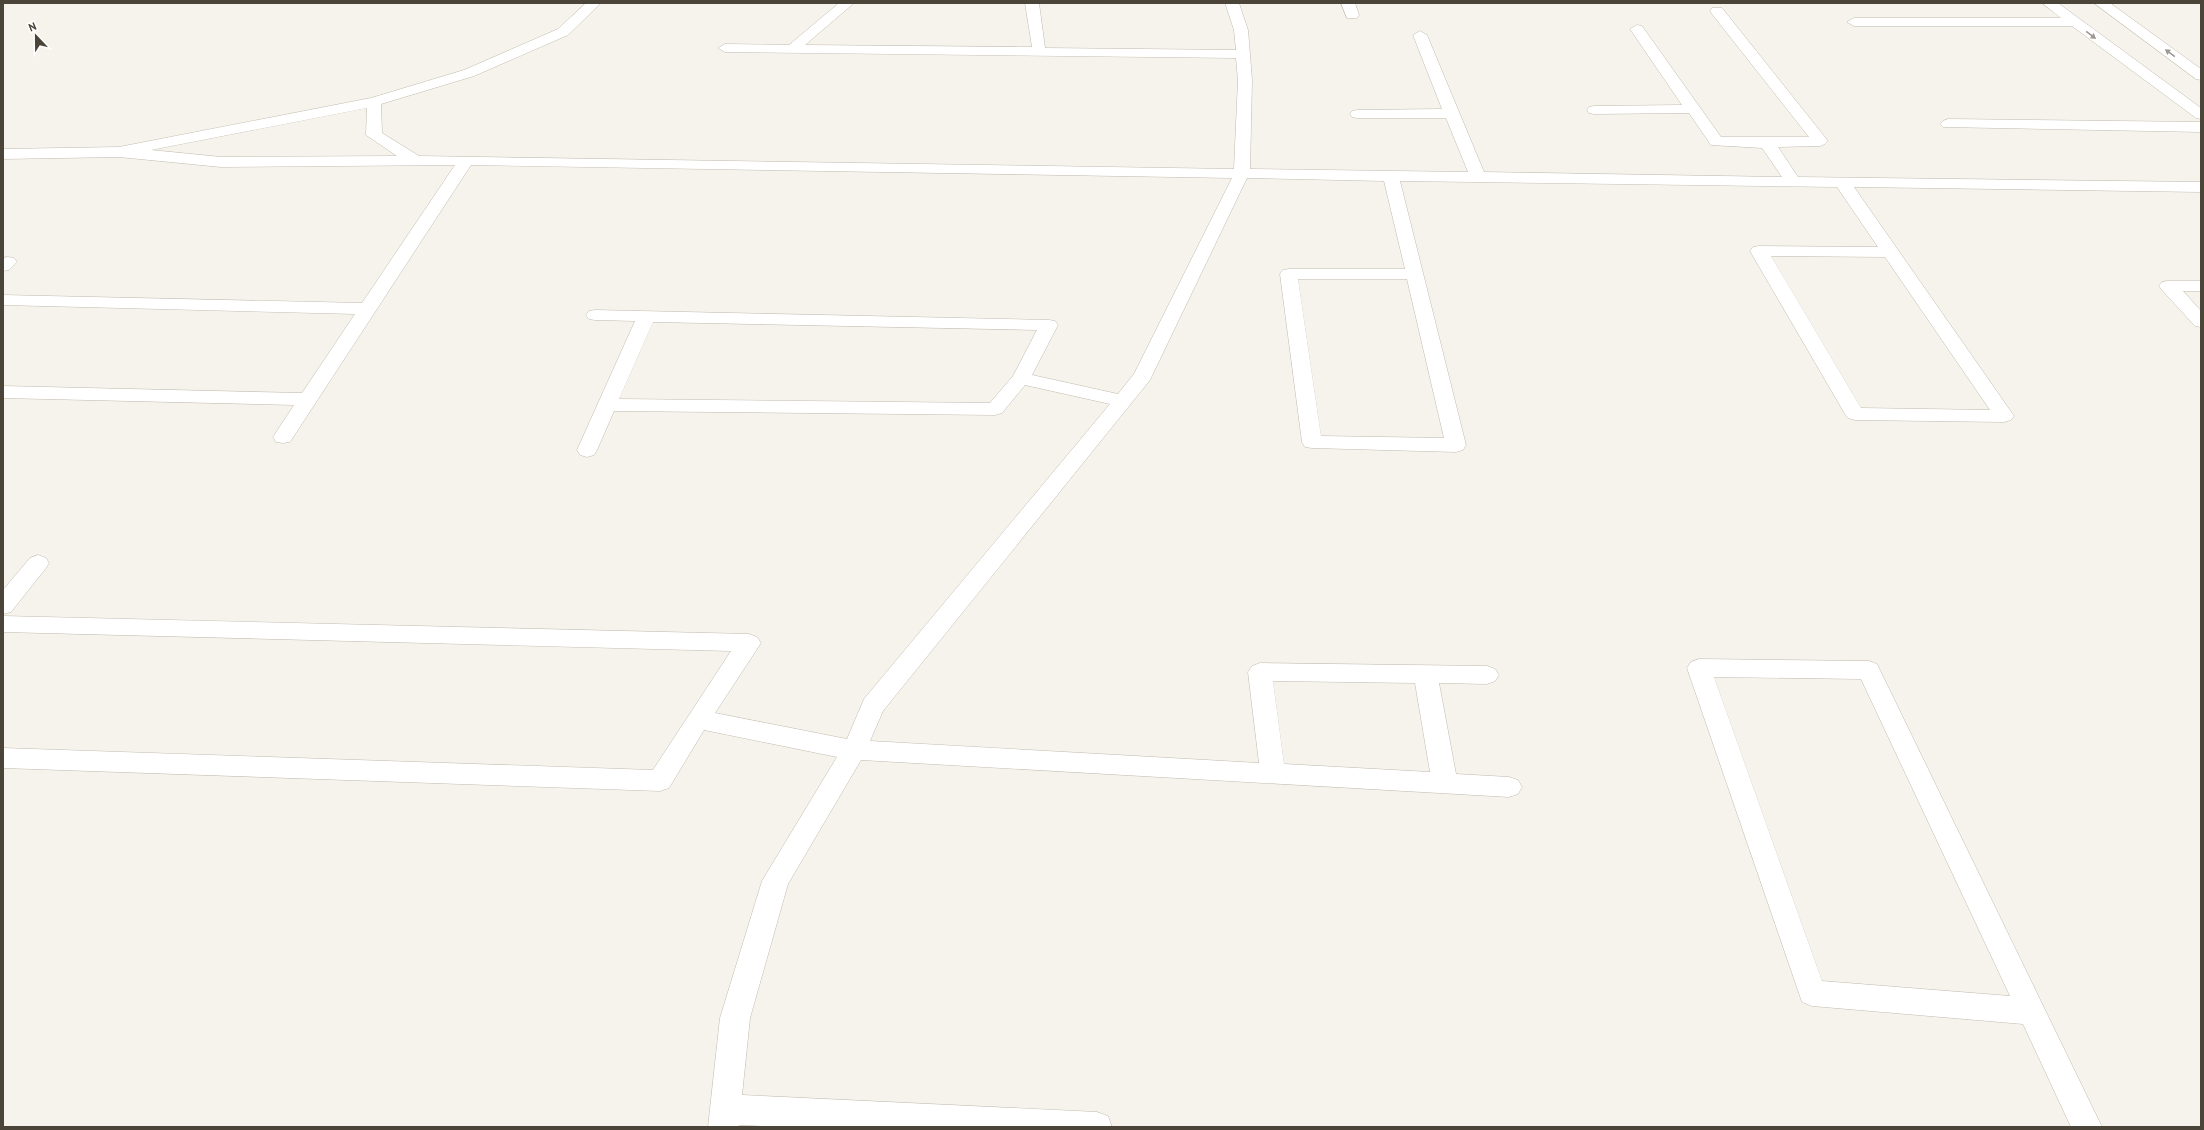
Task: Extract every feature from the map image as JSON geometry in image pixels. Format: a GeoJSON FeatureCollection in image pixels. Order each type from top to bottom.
{"type":"FeatureCollection","features":[{"type":"Feature","properties":{"kind":"street"},"geometry":{"type":"LineString","coordinates":[[119,152],[374,102],[469,73],[563,32],[594,3]]}},
{"type":"Feature","properties":{"kind":"street"},"geometry":{"type":"LineString","coordinates":[[792,49],[847,3]]}},
{"type":"Feature","properties":{"kind":"street"},"geometry":{"type":"LineString","coordinates":[[1032,3],[1039,52]]}},
{"type":"Feature","properties":{"kind":"street"},"geometry":{"type":"LineString","coordinates":[[1097,1127],[724,1118],[735,1018],[775,881],[854,750],[873,706],[1143,376],[1242,173],[1245,80],[1241,30],[1232,3]]}},
{"type":"Feature","properties":{"kind":"street"},"geometry":{"type":"LineString","coordinates":[[2049,3],[2201,115]]}},
{"type":"Feature","properties":{"kind":"street"},"geometry":{"type":"LineString","coordinates":[[2101,3],[2201,76]]}},
{"type":"Feature","properties":{"kind":"street"},"geometry":{"type":"LineString","coordinates":[[1637,29],[1716,142],[1767,143],[1820,141],[1717,11]]}},
{"type":"Feature","properties":{"kind":"street"},"geometry":{"type":"LineString","coordinates":[[1854,22],[2074,22]]}},
{"type":"Feature","properties":{"kind":"street"},"geometry":{"type":"LineString","coordinates":[[1420,35],[1478,178]]}},
{"type":"Feature","properties":{"kind":"street"},"geometry":{"type":"LineString","coordinates":[[725,48],[1243,54]]}},
{"type":"Feature","properties":{"kind":"street"},"geometry":{"type":"LineString","coordinates":[[374,102],[374,135],[415,160]]}},
{"type":"Feature","properties":{"kind":"street"},"geometry":{"type":"LineString","coordinates":[[1594,110],[1692,109]]}},
{"type":"Feature","properties":{"kind":"street"},"geometry":{"type":"LineString","coordinates":[[1357,114],[1452,113]]}},
{"type":"Feature","properties":{"kind":"street"},"geometry":{"type":"LineString","coordinates":[[1948,124],[2201,127]]}},
{"type":"Feature","properties":{"kind":"street"},"geometry":{"type":"LineString","coordinates":[[1767,143],[1794,182]]}},
{"type":"Feature","properties":{"kind":"street"},"geometry":{"type":"LineString","coordinates":[[3,154],[119,152],[221,162],[466,160],[1478,178],[2201,187]]}},
{"type":"Feature","properties":{"kind":"street"},"geometry":{"type":"LineString","coordinates":[[283,436],[466,160]]}},
{"type":"Feature","properties":{"kind":"street"},"geometry":{"type":"LineString","coordinates":[[1391,176],[1456,444],[1312,442],[1289,274],[1414,274]]}},
{"type":"Feature","properties":{"kind":"street"},"geometry":{"type":"LineString","coordinates":[[1842,182],[2004,416],[1855,414],[1759,251],[1890,252]]}},
{"type":"Feature","properties":{"kind":"street"},"geometry":{"type":"LineString","coordinates":[[2201,286],[2168,286],[2201,322]]}},
{"type":"Feature","properties":{"kind":"street"},"geometry":{"type":"LineString","coordinates":[[3,300],[367,309]]}},
{"type":"Feature","properties":{"kind":"street"},"geometry":{"type":"LineString","coordinates":[[595,315],[1049,325],[1021,378],[995,409],[606,405]]}},
{"type":"Feature","properties":{"kind":"street"},"geometry":{"type":"LineString","coordinates":[[587,450],[646,316]]}},
{"type":"Feature","properties":{"kind":"street"},"geometry":{"type":"LineString","coordinates":[[1021,378],[1124,400]]}},
{"type":"Feature","properties":{"kind":"street"},"geometry":{"type":"LineString","coordinates":[[3,392],[307,399]]}},
{"type":"Feature","properties":{"kind":"street"},"geometry":{"type":"LineString","coordinates":[[3,606],[38,562]]}},
{"type":"Feature","properties":{"kind":"street"},"geometry":{"type":"LineString","coordinates":[[3,624],[749,643],[698,719],[660,781],[3,758]]}},
{"type":"Feature","properties":{"kind":"street"},"geometry":{"type":"LineString","coordinates":[[2032,1011],[1812,993],[1699,668],[1869,670],[2032,1011],[2087,1127]]}},
{"type":"Feature","properties":{"kind":"street"},"geometry":{"type":"LineString","coordinates":[[1273,774],[1260,672],[1487,675]]}},
{"type":"Feature","properties":{"kind":"street"},"geometry":{"type":"LineString","coordinates":[[1425,674],[1445,783]]}},
{"type":"Feature","properties":{"kind":"street"},"geometry":{"type":"LineString","coordinates":[[698,719],[854,750],[1509,787]]}}]}
